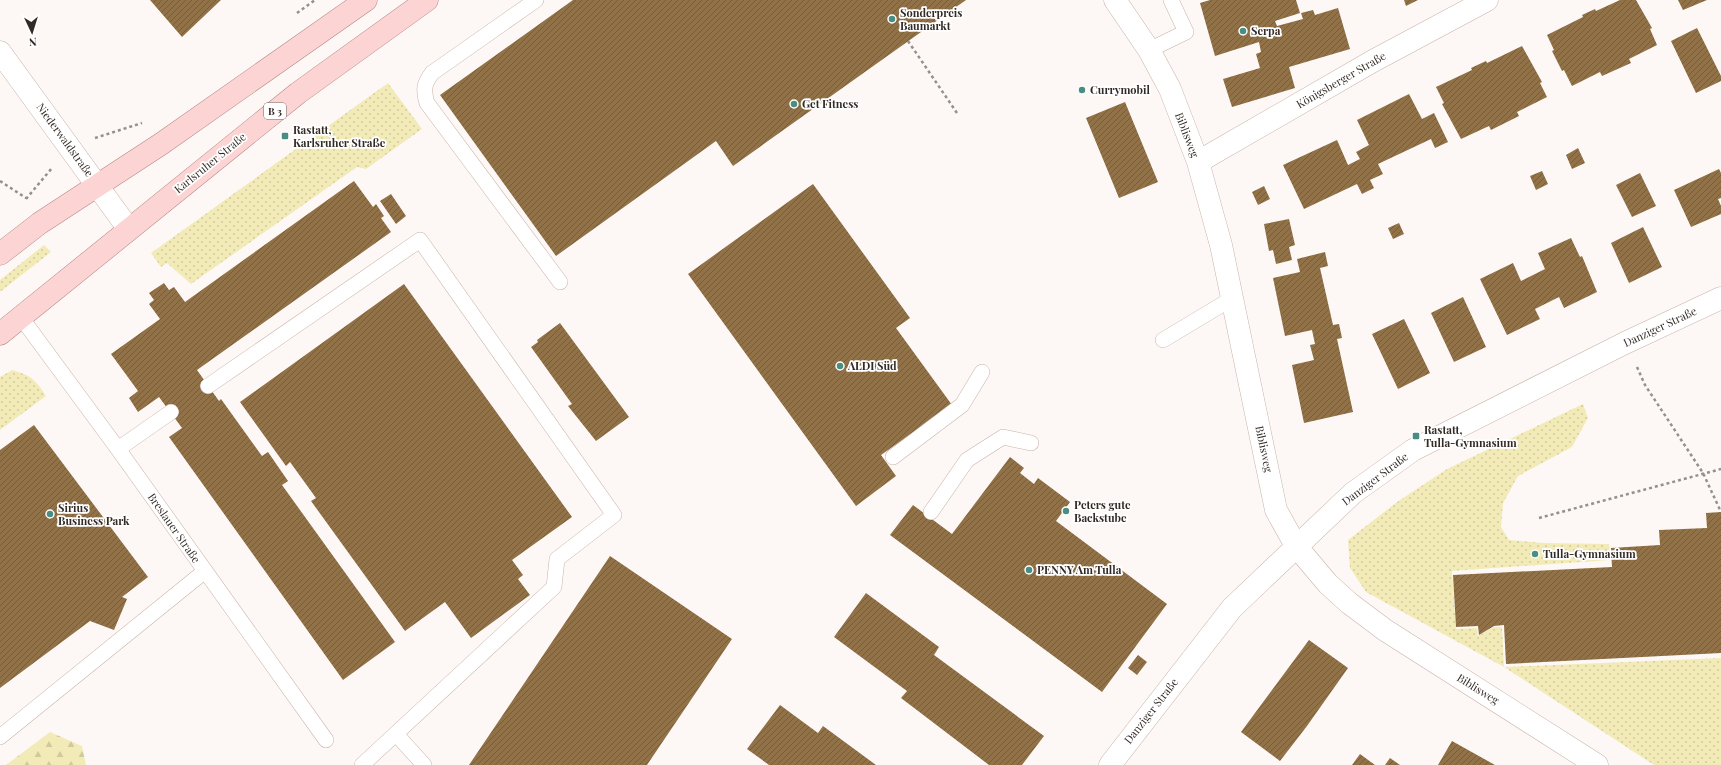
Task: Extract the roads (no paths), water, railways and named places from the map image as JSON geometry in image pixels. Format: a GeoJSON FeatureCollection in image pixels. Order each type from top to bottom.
{"type":"FeatureCollection","features":[{"type":"Feature","properties":{"kind":"main road"},"geometry":{"type":"LineString","coordinates":[[0,254],[40,223],[161,144],[366,0]]}},
{"type":"Feature","properties":{"kind":"main road","name":"Karlsruher Straße"},"geometry":{"type":"LineString","coordinates":[[0,334],[128,228],[298,93],[427,0]]}},
{"type":"Feature","properties":{"kind":"street","name":"Biblisweg"},"geometry":{"type":"LineString","coordinates":[[1115,0],[1149,50],[1170,89],[1198,162],[1221,244],[1276,510],[1296,546],[1328,584],[1349,604],[1379,626],[1597,765]]}},
{"type":"Feature","properties":{"kind":"street","name":"Königsberger Straße"},"geometry":{"type":"LineString","coordinates":[[1198,162],[1373,61],[1487,0]]}},
{"type":"Feature","properties":{"kind":"street","name":"Niederwaldstraße"},"geometry":{"type":"LineString","coordinates":[[0,52],[128,228]]}},
{"type":"Feature","properties":{"kind":"street","name":"Danziger Straße"},"geometry":{"type":"LineString","coordinates":[[1110,765],[1232,608],[1353,493],[1413,450],[1625,343],[1721,298]]}},
{"type":"Feature","properties":{"kind":"lane"},"geometry":{"type":"LineString","coordinates":[[536,0],[432,73],[425,82],[424,93],[427,103],[560,282]]}},
{"type":"Feature","properties":{"kind":"lane"},"geometry":{"type":"LineString","coordinates":[[1149,50],[1186,32],[1171,0]]}},
{"type":"Feature","properties":{"kind":"lane"},"geometry":{"type":"LineString","coordinates":[[208,386],[420,240],[614,515],[557,559],[554,587],[362,765]]}},
{"type":"Feature","properties":{"kind":"lane"},"geometry":{"type":"LineString","coordinates":[[1163,340],[1233,298]]}},
{"type":"Feature","properties":{"kind":"lane","name":"Breslauer Straße"},"geometry":{"type":"LineString","coordinates":[[20,316],[118,448],[326,740]]}},
{"type":"Feature","properties":{"kind":"lane"},"geometry":{"type":"LineString","coordinates":[[893,457],[962,405],[982,372]]}},
{"type":"Feature","properties":{"kind":"lane"},"geometry":{"type":"LineString","coordinates":[[118,448],[170,412]]}},
{"type":"Feature","properties":{"kind":"lane"},"geometry":{"type":"LineString","coordinates":[[931,512],[967,460],[1003,437],[1032,443]]}},
{"type":"Feature","properties":{"kind":"lane"},"geometry":{"type":"LineString","coordinates":[[0,736],[205,571]]}},
{"type":"Feature","properties":{"kind":"lane"},"geometry":{"type":"LineString","coordinates":[[396,734],[424,765]]}},
{"type":"Feature","properties":{"kind":"place","name":"Sonderpreis Baumarkt"},"geometry":{"type":"Point","coordinates":[892,19]}},
{"type":"Feature","properties":{"kind":"place","name":"Serpa"},"geometry":{"type":"Point","coordinates":[1243,31]}},
{"type":"Feature","properties":{"kind":"place","name":"Currymobil"},"geometry":{"type":"Point","coordinates":[1082,90]}},
{"type":"Feature","properties":{"kind":"place","name":"Get Fitness"},"geometry":{"type":"Point","coordinates":[794,104]}},
{"type":"Feature","properties":{"kind":"place","name":"Rastatt, Karlsruher Straße"},"geometry":{"type":"Point","coordinates":[285,136]}},
{"type":"Feature","properties":{"kind":"place","name":"ALDI Süd"},"geometry":{"type":"Point","coordinates":[840,366]}},
{"type":"Feature","properties":{"kind":"place","name":"Rastatt, Tulla-Gymnasium"},"geometry":{"type":"Point","coordinates":[1416,436]}},
{"type":"Feature","properties":{"kind":"place","name":"Peters gute Backstube"},"geometry":{"type":"Point","coordinates":[1066,511]}},
{"type":"Feature","properties":{"kind":"place","name":"Sirius Business Park"},"geometry":{"type":"Point","coordinates":[50,514]}},
{"type":"Feature","properties":{"kind":"place","name":"Tulla-Gymnasium"},"geometry":{"type":"Point","coordinates":[1535,554]}},
{"type":"Feature","properties":{"kind":"place","name":"PENNY Am Tulla"},"geometry":{"type":"Point","coordinates":[1029,570]}}]}
